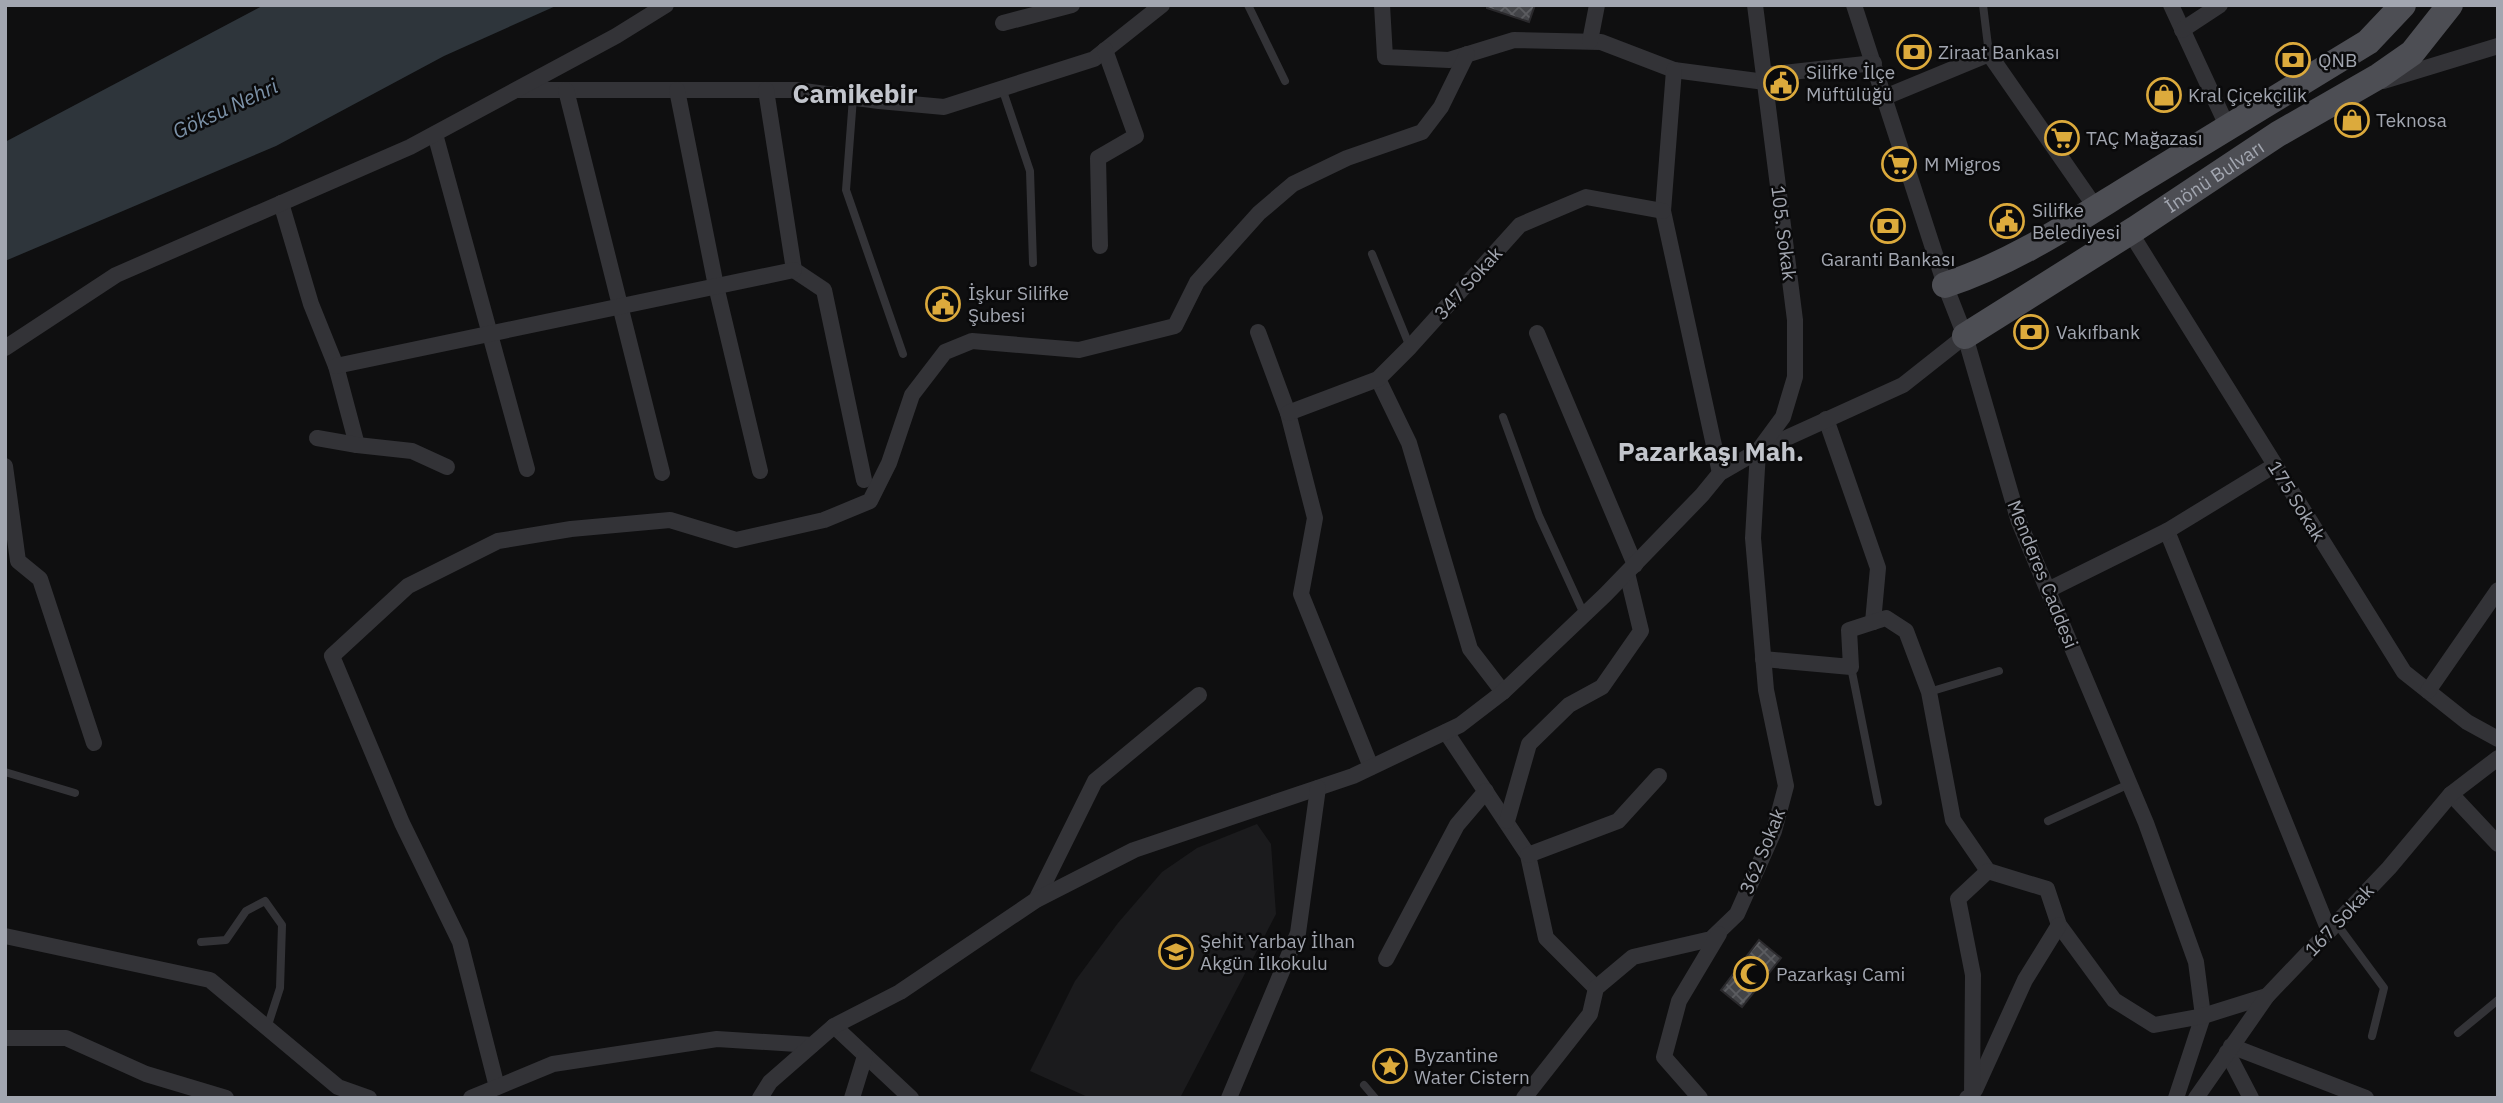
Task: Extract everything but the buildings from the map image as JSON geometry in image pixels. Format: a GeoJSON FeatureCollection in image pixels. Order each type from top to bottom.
{"type":"FeatureCollection","features":[{"type":"Feature","properties":{"kind":"main road","name":"İnönü Bulvarı"},"geometry":{"type":"LineString","coordinates":[[1945,285],[1977,275],[2012,259],[2228,128],[2368,42],[2403,5]]}},
{"type":"Feature","properties":{"kind":"main road","name":"İnönü Bulvarı"},"geometry":{"type":"LineString","coordinates":[[1965,336],[2278,134],[2412,53],[2449,5]]}},
{"type":"Feature","properties":{"kind":"street"},"geometry":{"type":"LineString","coordinates":[[5,348],[116,275],[410,147],[616,36],[666,5]]}},
{"type":"Feature","properties":{"kind":"street"},"geometry":{"type":"LineString","coordinates":[[1003,23],[1072,5]]}},
{"type":"Feature","properties":{"kind":"street"},"geometry":{"type":"LineString","coordinates":[[515,90],[796,90],[944,107],[1094,59],[1162,5]]}},
{"type":"Feature","properties":{"kind":"street"},"geometry":{"type":"LineString","coordinates":[[1382,5],[1385,57],[1449,60],[1514,40],[1601,42],[1674,70],[1764,79],[1874,63]]}},
{"type":"Feature","properties":{"kind":"street"},"geometry":{"type":"LineString","coordinates":[[1590,41],[1597,5]]}},
{"type":"Feature","properties":{"kind":"street","name":"105. Sokak"},"geometry":{"type":"LineString","coordinates":[[1755,5],[1795,320],[1796,377],[1783,417],[1758,451]]}},
{"type":"Feature","properties":{"kind":"street","name":"Menderes Caddesi"},"geometry":{"type":"LineString","coordinates":[[1854,5],[1945,285],[1965,336],[2019,522],[2146,823],[2196,962],[2203,1016],[2176,1098]]}},
{"type":"Feature","properties":{"kind":"street"},"geometry":{"type":"LineString","coordinates":[[2171,5],[2228,128]]}},
{"type":"Feature","properties":{"kind":"street"},"geometry":{"type":"LineString","coordinates":[[2182,30],[2220,5]]}},
{"type":"Feature","properties":{"kind":"street"},"geometry":{"type":"LineString","coordinates":[[2356,89],[2498,46]]}},
{"type":"Feature","properties":{"kind":"street"},"geometry":{"type":"LineString","coordinates":[[1100,246],[1098,158],[1136,136],[1105,50]]}},
{"type":"Feature","properties":{"kind":"street"},"geometry":{"type":"LineString","coordinates":[[496,1087],[460,942],[402,824],[332,656],[408,586],[498,541],[571,529],[670,520],[736,540],[824,520],[870,501],[889,463],[912,396],[944,352],[972,341],[1079,350],[1175,326],[1197,282],[1259,213],[1293,184],[1347,158],[1422,132],[1441,107],[1468,54]]}},
{"type":"Feature","properties":{"kind":"street"},"geometry":{"type":"LineString","coordinates":[[1885,97],[1989,54],[2096,208]]}},
{"type":"Feature","properties":{"kind":"street"},"geometry":{"type":"LineString","coordinates":[[1674,70],[1663,211],[1720,473]]}},
{"type":"Feature","properties":{"kind":"street"},"geometry":{"type":"LineString","coordinates":[[566,90],[662,473]]}},
{"type":"Feature","properties":{"kind":"street"},"geometry":{"type":"LineString","coordinates":[[677,90],[716,286],[760,471]]}},
{"type":"Feature","properties":{"kind":"street"},"geometry":{"type":"LineString","coordinates":[[766,90],[794,270]]}},
{"type":"Feature","properties":{"kind":"street"},"geometry":{"type":"LineString","coordinates":[[435,134],[527,469]]}},
{"type":"Feature","properties":{"kind":"street","name":"347 Sokak"},"geometry":{"type":"LineString","coordinates":[[1288,413],[1378,379],[1520,225],[1586,197],[1663,211]]}},
{"type":"Feature","properties":{"kind":"street"},"geometry":{"type":"LineString","coordinates":[[281,203],[311,304],[336,366],[357,445]]}},
{"type":"Feature","properties":{"kind":"street","name":"175 Sokak"},"geometry":{"type":"LineString","coordinates":[[2130,232],[2404,672],[2467,722],[2498,739]]}},
{"type":"Feature","properties":{"kind":"street"},"geometry":{"type":"LineString","coordinates":[[336,366],[794,270],[824,290],[863,480]]}},
{"type":"Feature","properties":{"kind":"street"},"geometry":{"type":"LineString","coordinates":[[1258,332],[1288,413],[1315,518],[1301,594],[1371,767]]}},
{"type":"Feature","properties":{"kind":"street"},"geometry":{"type":"LineString","coordinates":[[1507,821],[1529,744],[1569,705],[1602,687],[1641,631],[1631,569],[1537,334]]}},
{"type":"Feature","properties":{"kind":"street"},"geometry":{"type":"LineString","coordinates":[[760,1098],[770,1082],[834,1026],[900,992],[1036,900],[1134,850],[1318,788],[1371,767],[1460,725],[1503,692],[1631,569],[1720,473],[1758,451],[1903,385],[1965,336]]}},
{"type":"Feature","properties":{"kind":"street"},"geometry":{"type":"LineString","coordinates":[[1378,379],[1409,443],[1470,649],[1503,692]]}},
{"type":"Feature","properties":{"kind":"street"},"geometry":{"type":"LineString","coordinates":[[1826,419],[1878,568],[1873,622]]}},
{"type":"Feature","properties":{"kind":"street"},"geometry":{"type":"LineString","coordinates":[[317,438],[412,451],[447,467]]}},
{"type":"Feature","properties":{"kind":"street","name":"362 Sokak"},"geometry":{"type":"LineString","coordinates":[[1596,988],[1633,957],[1711,939],[1737,914],[1774,831],[1786,786],[1766,690],[1763,659],[1753,538],[1758,451]]}},
{"type":"Feature","properties":{"kind":"street"},"geometry":{"type":"LineString","coordinates":[[2048,590],[2167,531],[2275,465]]}},
{"type":"Feature","properties":{"kind":"street"},"geometry":{"type":"LineString","coordinates":[[5,466],[18,561],[40,579],[94,743]]}},
{"type":"Feature","properties":{"kind":"street"},"geometry":{"type":"LineString","coordinates":[[2167,531],[2332,927]]}},
{"type":"Feature","properties":{"kind":"street"},"geometry":{"type":"LineString","coordinates":[[5,572],[18,561]]}},
{"type":"Feature","properties":{"kind":"street"},"geometry":{"type":"LineString","coordinates":[[2428,691],[2498,590]]}},
{"type":"Feature","properties":{"kind":"street"},"geometry":{"type":"LineString","coordinates":[[1763,659],[1851,667],[1849,630],[1886,618],[1906,631],[1929,692],[1953,820],[1988,871],[2047,889],[2059,925],[2114,1000],[2154,1025],[2203,1016],[2267,996]]}},
{"type":"Feature","properties":{"kind":"street"},"geometry":{"type":"LineString","coordinates":[[1036,900],[1096,780],[1199,695]]}},
{"type":"Feature","properties":{"kind":"street"},"geometry":{"type":"LineString","coordinates":[[1446,732],[1528,855],[1546,938],[1596,988],[1590,1014],[1524,1098]]}},
{"type":"Feature","properties":{"kind":"street","name":"167 Sokak"},"geometry":{"type":"LineString","coordinates":[[2196,1098],[2267,996],[2389,868],[2451,794],[2498,758]]}},
{"type":"Feature","properties":{"kind":"street"},"geometry":{"type":"LineString","coordinates":[[1528,855],[1618,821],[1659,776]]}},
{"type":"Feature","properties":{"kind":"street"},"geometry":{"type":"LineString","coordinates":[[1229,1098],[1298,933],[1318,788]]}},
{"type":"Feature","properties":{"kind":"street"},"geometry":{"type":"LineString","coordinates":[[1386,959],[1457,825],[1486,791]]}},
{"type":"Feature","properties":{"kind":"street"},"geometry":{"type":"LineString","coordinates":[[2451,794],[2498,844]]}},
{"type":"Feature","properties":{"kind":"street"},"geometry":{"type":"LineString","coordinates":[[1969,1096],[1973,975],[1958,899],[1988,871]]}},
{"type":"Feature","properties":{"kind":"street"},"geometry":{"type":"LineString","coordinates":[[1969,1096],[2025,980],[2059,925]]}},
{"type":"Feature","properties":{"kind":"street"},"geometry":{"type":"LineString","coordinates":[[1697,1097],[1664,1056],[1679,1001],[1723,928]]}},
{"type":"Feature","properties":{"kind":"street"},"geometry":{"type":"LineString","coordinates":[[5,936],[210,980],[338,1087],[369,1098]]}},
{"type":"Feature","properties":{"kind":"street"},"geometry":{"type":"LineString","coordinates":[[834,1026],[911,1098]]}},
{"type":"Feature","properties":{"kind":"street"},"geometry":{"type":"LineString","coordinates":[[5,1038],[66,1038],[146,1074],[226,1098]]}},
{"type":"Feature","properties":{"kind":"street"},"geometry":{"type":"LineString","coordinates":[[471,1098],[553,1065],[718,1039],[812,1045]]}},
{"type":"Feature","properties":{"kind":"street"},"geometry":{"type":"LineString","coordinates":[[2229,1049],[2251,1098]]}},
{"type":"Feature","properties":{"kind":"street"},"geometry":{"type":"LineString","coordinates":[[2229,1049],[2366,1098]]}},
{"type":"Feature","properties":{"kind":"street"},"geometry":{"type":"LineString","coordinates":[[852,1098],[865,1056]]}},
{"type":"Feature","properties":{"kind":"lane"},"geometry":{"type":"LineString","coordinates":[[1248,5],[1285,81]]}},
{"type":"Feature","properties":{"kind":"lane"},"geometry":{"type":"LineString","coordinates":[[1983,5],[1989,54]]}},
{"type":"Feature","properties":{"kind":"lane"},"geometry":{"type":"LineString","coordinates":[[1002,88],[1030,171],[1033,263]]}},
{"type":"Feature","properties":{"kind":"lane"},"geometry":{"type":"LineString","coordinates":[[853,98],[846,190],[903,354]]}},
{"type":"Feature","properties":{"kind":"lane"},"geometry":{"type":"LineString","coordinates":[[1372,254],[1410,346]]}},
{"type":"Feature","properties":{"kind":"lane"},"geometry":{"type":"LineString","coordinates":[[1503,417],[1539,516],[1584,614]]}},
{"type":"Feature","properties":{"kind":"lane"},"geometry":{"type":"LineString","coordinates":[[1851,667],[1878,803]]}},
{"type":"Feature","properties":{"kind":"lane"},"geometry":{"type":"LineString","coordinates":[[1929,692],[1999,671]]}},
{"type":"Feature","properties":{"kind":"lane"},"geometry":{"type":"LineString","coordinates":[[5,772],[75,793]]}},
{"type":"Feature","properties":{"kind":"lane"},"geometry":{"type":"LineString","coordinates":[[2048,821],[2129,784]]}},
{"type":"Feature","properties":{"kind":"lane"},"geometry":{"type":"LineString","coordinates":[[201,942],[226,940],[246,911],[265,901],[282,925],[280,988],[267,1028]]}},
{"type":"Feature","properties":{"kind":"lane"},"geometry":{"type":"LineString","coordinates":[[2332,927],[2384,988],[2372,1036]]}},
{"type":"Feature","properties":{"kind":"lane"},"geometry":{"type":"LineString","coordinates":[[2458,1033],[2498,1000]]}},
{"type":"Feature","properties":{"kind":"lane"},"geometry":{"type":"LineString","coordinates":[[1364,1085],[1375,1098]]}},
{"type":"Feature","properties":{"kind":"shaded area","name":"Şehit Yarbay İlhan Akgün İlkokulu"},"geometry":{"type":"Polygon","coordinates":[[[1257,824],[1271,844],[1276,914],[1180,1098],[1090,1098],[1030,1071],[1075,981],[1118,923],[1162,872],[1197,848],[1257,824]]]}},
{"type":"Feature","properties":{"kind":"water","name":"Göksu Nehri"},"geometry":{"type":"Polygon","coordinates":[[[264,5],[558,5],[444,56],[276,146],[5,261],[5,142],[264,5]]]}},
{"type":"Feature","properties":{"kind":"place","name":"Ziraat Bankası"},"geometry":{"type":"Point","coordinates":[1914,52]}},
{"type":"Feature","properties":{"kind":"place","name":"QNB"},"geometry":{"type":"Point","coordinates":[2293,60]}},
{"type":"Feature","properties":{"kind":"place","name":"Silifke İlçe Müftülüğü"},"geometry":{"type":"Point","coordinates":[1781,83]}},
{"type":"Feature","properties":{"kind":"place","name":"Kral Çiçekçilik"},"geometry":{"type":"Point","coordinates":[2164,95]}},
{"type":"Feature","properties":{"kind":"place","name":"Teknosa"},"geometry":{"type":"Point","coordinates":[2352,120]}},
{"type":"Feature","properties":{"kind":"place","name":"TAÇ Mağazası"},"geometry":{"type":"Point","coordinates":[2062,138]}},
{"type":"Feature","properties":{"kind":"place","name":"M Migros"},"geometry":{"type":"Point","coordinates":[1899,164]}},
{"type":"Feature","properties":{"kind":"place","name":"Silifke Belediyesi"},"geometry":{"type":"Point","coordinates":[2007,221]}},
{"type":"Feature","properties":{"kind":"place","name":"Garanti Bankası"},"geometry":{"type":"Point","coordinates":[1888,226]}},
{"type":"Feature","properties":{"kind":"place","name":"İşkur Silifke Şubesi"},"geometry":{"type":"Point","coordinates":[943,304]}},
{"type":"Feature","properties":{"kind":"place","name":"Vakıfbank"},"geometry":{"type":"Point","coordinates":[2031,332]}},
{"type":"Feature","properties":{"kind":"place","name":"Şehit Yarbay İlhan Akgün İlkokulu"},"geometry":{"type":"Point","coordinates":[1176,952]}},
{"type":"Feature","properties":{"kind":"place","name":"Pazarkaşı Cami"},"geometry":{"type":"Point","coordinates":[1751,974]}},
{"type":"Feature","properties":{"kind":"place","name":"Byzantine Water Cistern"},"geometry":{"type":"Point","coordinates":[1390,1066]}},
{"type":"Feature","properties":{"kind":"district","name":"Camikebir"},"geometry":{"type":"Point","coordinates":[855,93]}},
{"type":"Feature","properties":{"kind":"district","name":"Pazarkaşı Mah."},"geometry":{"type":"Point","coordinates":[1711,451]}}]}
